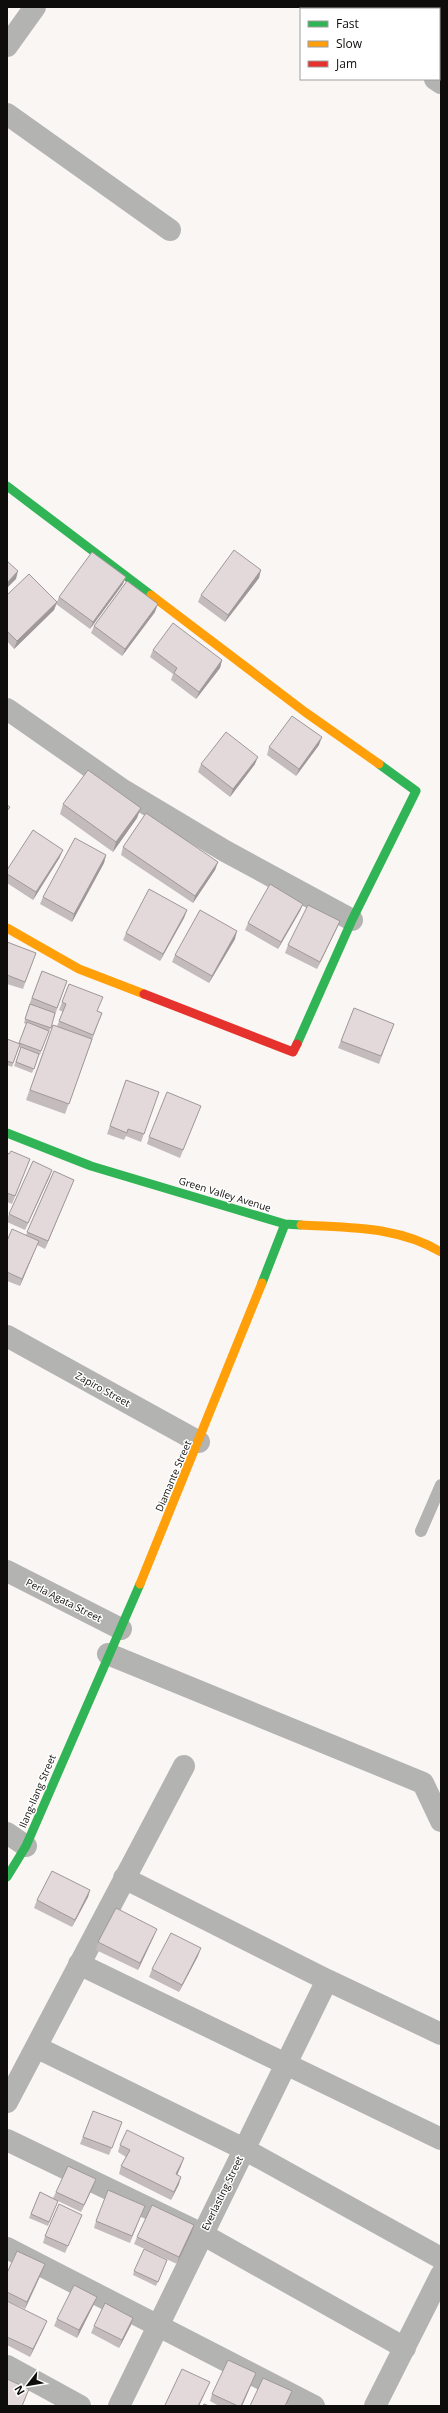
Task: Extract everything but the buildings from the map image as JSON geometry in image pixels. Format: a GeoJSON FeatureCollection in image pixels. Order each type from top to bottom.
{"type":"FeatureCollection","features":[{"type":"Feature","properties":{"kind":"street"},"geometry":{"type":"LineString","coordinates":[[7,46],[35,7]]}},
{"type":"Feature","properties":{"kind":"street"},"geometry":{"type":"LineString","coordinates":[[7,114],[170,230]]}},
{"type":"Feature","properties":{"kind":"street"},"geometry":{"type":"LineString","coordinates":[[7,486],[306,712],[416,791],[352,920],[293,1052],[79,970],[7,928]]}},
{"type":"Feature","properties":{"kind":"street"},"geometry":{"type":"LineString","coordinates":[[7,709],[123,790],[226,851],[352,920]]}},
{"type":"Feature","properties":{"kind":"street","name":"Green Valley Avenue"},"geometry":{"type":"LineString","coordinates":[[7,1133],[91,1166],[285,1224],[376,1229],[420,1240],[441,1252]]}},
{"type":"Feature","properties":{"kind":"street","name":"Diamante Street"},"geometry":{"type":"LineString","coordinates":[[74,1734],[108,1654],[121,1629],[199,1442],[285,1224]]}},
{"type":"Feature","properties":{"kind":"street","name":"Zapiro Street"},"geometry":{"type":"LineString","coordinates":[[7,1336],[199,1442]]}},
{"type":"Feature","properties":{"kind":"street","name":"Perla Agata Street"},"geometry":{"type":"LineString","coordinates":[[7,1571],[121,1629]]}},
{"type":"Feature","properties":{"kind":"street"},"geometry":{"type":"LineString","coordinates":[[108,1654],[423,1783],[441,1821]]}},
{"type":"Feature","properties":{"kind":"street","name":"Ilang-Ilang Street"},"geometry":{"type":"LineString","coordinates":[[7,1877],[26,1846],[74,1734]]}},
{"type":"Feature","properties":{"kind":"street"},"geometry":{"type":"LineString","coordinates":[[7,2102],[184,1766]]}},
{"type":"Feature","properties":{"kind":"street"},"geometry":{"type":"LineString","coordinates":[[7,1833],[26,1846]]}},
{"type":"Feature","properties":{"kind":"street"},"geometry":{"type":"LineString","coordinates":[[124,1878],[327,1980],[441,2034]]}},
{"type":"Feature","properties":{"kind":"street"},"geometry":{"type":"LineString","coordinates":[[79,1964],[285,2065],[441,2139]]}},
{"type":"Feature","properties":{"kind":"street","name":"Everlasting Street"},"geometry":{"type":"LineString","coordinates":[[119,2406],[157,2325],[327,1980]]}},
{"type":"Feature","properties":{"kind":"street"},"geometry":{"type":"LineString","coordinates":[[36,2047],[244,2150],[441,2258]]}},
{"type":"Feature","properties":{"kind":"street"},"geometry":{"type":"LineString","coordinates":[[7,2140],[202,2234],[405,2348]]}},
{"type":"Feature","properties":{"kind":"street"},"geometry":{"type":"LineString","coordinates":[[7,2248],[314,2406]]}},
{"type":"Feature","properties":{"kind":"street"},"geometry":{"type":"LineString","coordinates":[[375,2406],[441,2275]]}},
{"type":"Feature","properties":{"kind":"street"},"geometry":{"type":"LineString","coordinates":[[7,2366],[80,2406]]}},
{"type":"Feature","properties":{"kind":"lane"},"geometry":{"type":"LineString","coordinates":[[421,1531],[441,1485]]}},
{"type":"Feature","properties":{"kind":"traffic: fast"},"geometry":{"type":"LineString","coordinates":[[7,486],[151,595]]}},
{"type":"Feature","properties":{"kind":"traffic: fast"},"geometry":{"type":"LineString","coordinates":[[297,1044],[352,920],[416,791],[379,764]]}},
{"type":"Feature","properties":{"kind":"traffic: fast"},"geometry":{"type":"LineString","coordinates":[[7,1133],[91,1166],[285,1224],[301,1225]]}},
{"type":"Feature","properties":{"kind":"traffic: fast"},"geometry":{"type":"LineString","coordinates":[[262,1283],[285,1224]]}},
{"type":"Feature","properties":{"kind":"traffic: fast"},"geometry":{"type":"LineString","coordinates":[[7,1877],[26,1846],[140,1584]]}},
{"type":"Feature","properties":{"kind":"traffic: slow"},"geometry":{"type":"LineString","coordinates":[[151,595],[305,712],[379,764]]}},
{"type":"Feature","properties":{"kind":"traffic: slow"},"geometry":{"type":"LineString","coordinates":[[7,928],[79,969],[144,994]]}},
{"type":"Feature","properties":{"kind":"traffic: slow"},"geometry":{"type":"LineString","coordinates":[[301,1225],[355,1228],[391,1233],[425,1243],[441,1252]]}},
{"type":"Feature","properties":{"kind":"traffic: slow"},"geometry":{"type":"LineString","coordinates":[[140,1584],[262,1283]]}},
{"type":"Feature","properties":{"kind":"traffic: jam"},"geometry":{"type":"LineString","coordinates":[[144,994],[293,1052],[297,1044]]}}]}
